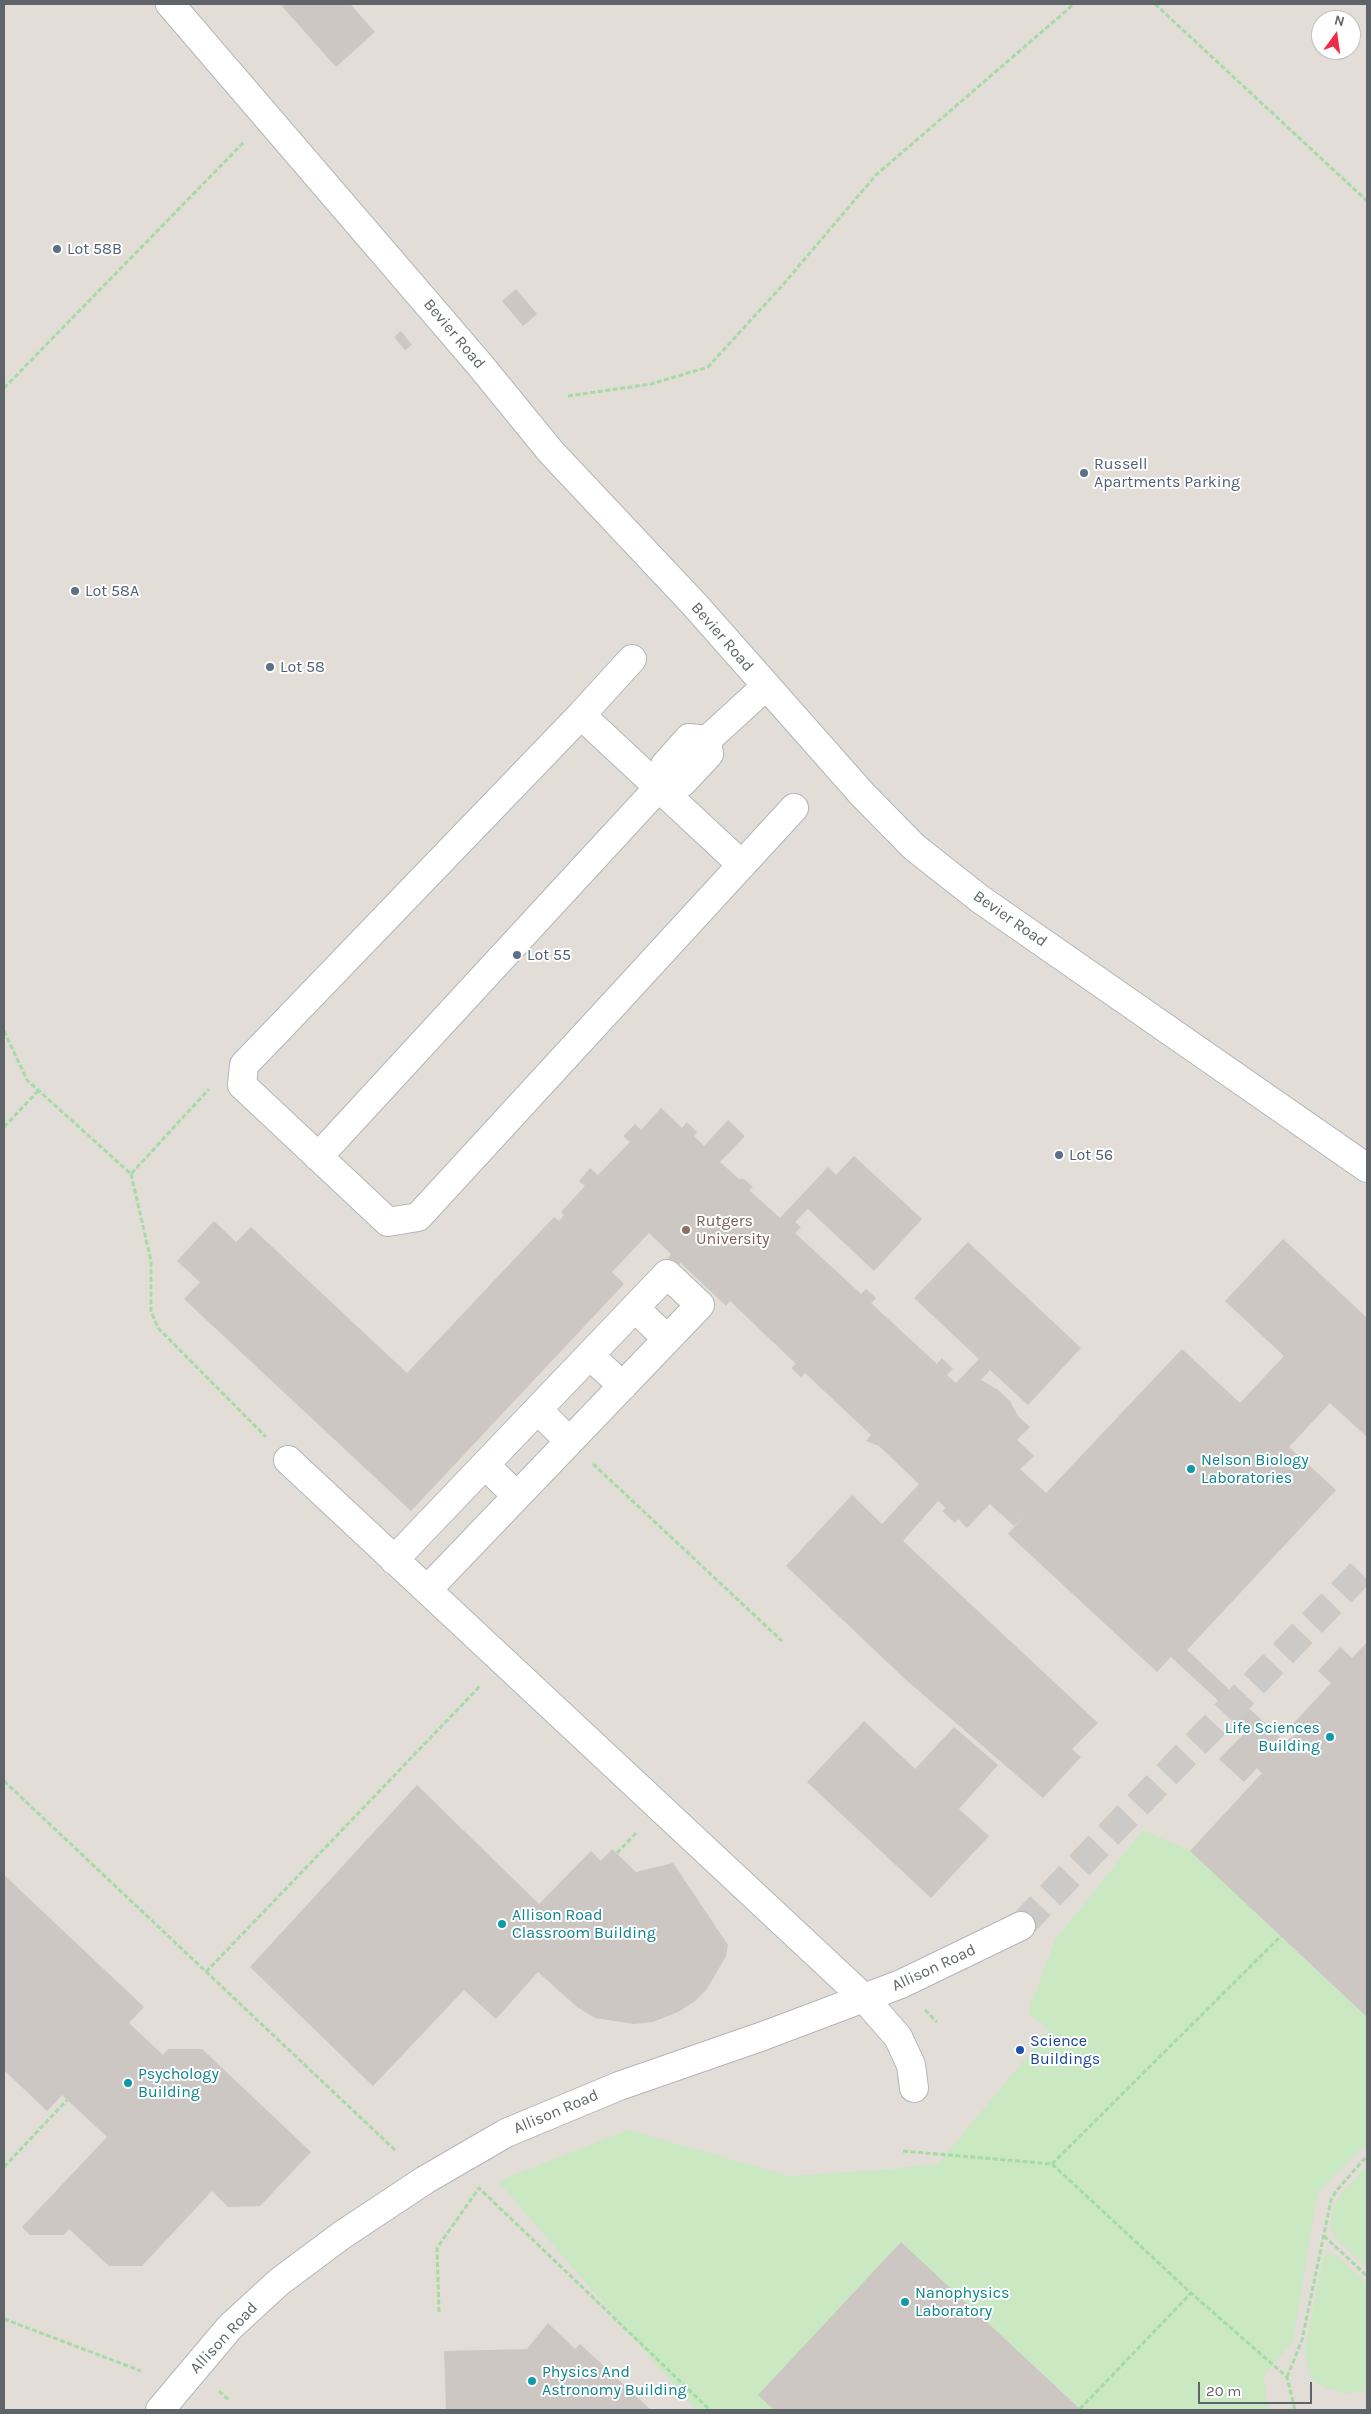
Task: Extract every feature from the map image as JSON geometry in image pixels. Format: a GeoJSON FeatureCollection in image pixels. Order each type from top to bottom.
{"type":"FeatureCollection","features":[{"type":"Feature","properties":{"kind":"street","name":"Bevier Road"},"geometry":{"type":"LineString","coordinates":[[170,4],[480,365],[551,452],[695,605],[765,687],[862,794],[914,847],[980,899],[1367,1168]]}},
{"type":"Feature","properties":{"kind":"street"},"geometry":{"type":"LineString","coordinates":[[632,659],[581,715],[244,1065],[242,1085],[388,1222],[418,1217],[794,808]]}},
{"type":"Feature","properties":{"kind":"street"},"geometry":{"type":"LineString","coordinates":[[318,1157],[659,787],[682,783],[709,754],[707,740],[765,687]]}},
{"type":"Feature","properties":{"kind":"street"},"geometry":{"type":"LineString","coordinates":[[581,715],[742,865]]}},
{"type":"Feature","properties":{"kind":"street"},"geometry":{"type":"LineString","coordinates":[[394,1560],[668,1274],[700,1304],[427,1590]]}},
{"type":"Feature","properties":{"kind":"street"},"geometry":{"type":"LineString","coordinates":[[635,1308],[667,1338]]}},
{"type":"Feature","properties":{"kind":"street"},"geometry":{"type":"LineString","coordinates":[[590,1356],[623,1386]]}},
{"type":"Feature","properties":{"kind":"street"},"geometry":{"type":"LineString","coordinates":[[538,1410],[569,1441]]}},
{"type":"Feature","properties":{"kind":"street"},"geometry":{"type":"LineString","coordinates":[[288,1460],[864,1998],[898,2037],[911,2065],[914,2088]]}},
{"type":"Feature","properties":{"kind":"street"},"geometry":{"type":"LineString","coordinates":[[485,1465],[517,1496]]}},
{"type":"Feature","properties":{"kind":"street","name":"Allison Road"},"geometry":{"type":"LineString","coordinates":[[160,2410],[230,2327],[279,2282],[342,2234],[439,2172],[506,2133],[619,2086],[902,1984],[1021,1926]]}},
{"type":"Feature","properties":{"kind":"path"},"geometry":{"type":"LineString","coordinates":[[568,396],[651,384],[708,367],[781,287],[876,175],[1074,4]]}},
{"type":"Feature","properties":{"kind":"path"},"geometry":{"type":"LineString","coordinates":[[1155,4],[1367,201]]}},
{"type":"Feature","properties":{"kind":"path"},"geometry":{"type":"LineString","coordinates":[[4,388],[248,138]]}},
{"type":"Feature","properties":{"kind":"path"},"geometry":{"type":"LineString","coordinates":[[4,1031],[27,1080],[131,1174],[151,1261],[150,1311],[158,1328],[288,1460]]}},
{"type":"Feature","properties":{"kind":"path"},"geometry":{"type":"LineString","coordinates":[[131,1174],[210,1088]]}},
{"type":"Feature","properties":{"kind":"path"},"geometry":{"type":"LineString","coordinates":[[4,1127],[38,1091]]}},
{"type":"Feature","properties":{"kind":"path"},"geometry":{"type":"LineString","coordinates":[[569,1441],[782,1642]]}},
{"type":"Feature","properties":{"kind":"path"},"geometry":{"type":"LineString","coordinates":[[206,1972],[484,1681]]}},
{"type":"Feature","properties":{"kind":"path"},"geometry":{"type":"LineString","coordinates":[[4,1781],[396,2151]]}},
{"type":"Feature","properties":{"kind":"path"},"geometry":{"type":"LineString","coordinates":[[616,1853],[639,1830]]}},
{"type":"Feature","properties":{"kind":"path"},"geometry":{"type":"LineString","coordinates":[[1052,2164],[1281,1936]]}},
{"type":"Feature","properties":{"kind":"path"},"geometry":{"type":"LineString","coordinates":[[4,2167],[67,2100]]}},
{"type":"Feature","properties":{"kind":"path"},"geometry":{"type":"LineString","coordinates":[[902,2151],[1052,2164],[1191,2293],[1287,2377],[1295,2410]]}},
{"type":"Feature","properties":{"kind":"path"},"geometry":{"type":"LineString","coordinates":[[1287,2377],[1302,2340],[1328,2211],[1336,2191],[1367,2156]]}},
{"type":"Feature","properties":{"kind":"path"},"geometry":{"type":"LineString","coordinates":[[439,2312],[437,2248],[479,2188],[710,2410]]}},
{"type":"Feature","properties":{"kind":"path"},"geometry":{"type":"LineString","coordinates":[[1323,2235],[1367,2276]]}},
{"type":"Feature","properties":{"kind":"path"},"geometry":{"type":"LineString","coordinates":[[1080,2410],[1191,2293]]}},
{"type":"Feature","properties":{"kind":"path"},"geometry":{"type":"LineString","coordinates":[[4,2319],[142,2371]]}},
{"type":"Feature","properties":{"kind":"path"},"geometry":{"type":"LineString","coordinates":[[213,2386],[230,2401]]}},
{"type":"Feature","properties":{"kind":"shaded area","name":"Rutgers University"},"geometry":{"type":"Polygon","coordinates":[[[4,4],[1367,4],[1367,2410],[4,2410],[4,4]]]}},
{"type":"Feature","properties":{"kind":"green space"},"geometry":{"type":"Polygon","coordinates":[[[1143,1830],[1190,1851],[1367,2017],[1367,2144],[1317,2194],[1293,2341],[1264,2376],[1268,2410],[696,2410],[498,2181],[628,2130],[789,2176],[938,2164],[1049,2030],[1028,2013],[1055,1940],[1143,1830]]]}},
{"type":"Feature","properties":{"kind":"green space"},"geometry":{"type":"Polygon","coordinates":[[[1367,2165],[1367,2268],[1340,2242],[1332,2232],[1330,2223],[1335,2202],[1367,2165]]]}},
{"type":"Feature","properties":{"kind":"green space"},"geometry":{"type":"Polygon","coordinates":[[[1326,2254],[1336,2255],[1367,2284],[1367,2390],[1364,2391],[1345,2393],[1328,2389],[1316,2383],[1309,2375],[1305,2349],[1323,2257],[1326,2254]]]}},
{"type":"Feature","properties":{"kind":"building"},"geometry":{"type":"Polygon","coordinates":[[[280,4],[350,4],[375,32],[336,67],[280,4]]]}},
{"type":"Feature","properties":{"kind":"building"},"geometry":{"type":"Polygon","coordinates":[[[516,289],[537,314],[523,326],[502,301],[516,289]]]}},
{"type":"Feature","properties":{"kind":"building"},"geometry":{"type":"Polygon","coordinates":[[[401,331],[412,345],[405,350],[394,337],[401,331]]]}},
{"type":"Feature","properties":{"kind":"building"},"geometry":{"type":"Polygon","coordinates":[[[661,1108],[682,1128],[687,1122],[697,1132],[694,1136],[704,1146],[728,1120],[745,1136],[720,1162],[739,1179],[744,1179],[753,1187],[749,1190],[780,1218],[828,1167],[836,1175],[854,1156],[922,1219],[874,1271],[808,1209],[795,1222],[801,1227],[795,1233],[861,1294],[866,1289],[876,1298],[871,1303],[937,1364],[942,1358],[953,1369],[947,1375],[956,1383],[979,1359],[914,1298],[968,1242],[1081,1348],[1028,1405],[990,1370],[981,1380],[997,1389],[1010,1401],[1018,1416],[1030,1427],[1017,1440],[1034,1456],[1020,1469],[1046,1493],[1182,1349],[1240,1403],[1284,1356],[1225,1301],[1283,1239],[1367,1318],[1367,1437],[1330,1403],[1289,1447],[1336,1490],[1187,1650],[1285,1742],[1299,1732],[1292,1725],[1331,1683],[1318,1671],[1340,1647],[1352,1658],[1367,1642],[1367,2017],[1190,1851],[1262,1773],[1257,1768],[1244,1782],[1219,1759],[1249,1729],[1171,1657],[1157,1672],[1008,1534],[1024,1516],[1014,1526],[990,1504],[967,1528],[958,1519],[955,1523],[942,1511],[946,1508],[938,1501],[903,1541],[1098,1723],[1072,1749],[1081,1757],[1043,1798],[905,1679],[786,1566],[852,1495],[882,1524],[919,1484],[879,1446],[866,1441],[871,1435],[805,1373],[801,1377],[791,1368],[796,1364],[730,1301],[726,1306],[681,1263],[677,1266],[668,1258],[671,1254],[649,1233],[612,1272],[624,1284],[411,1511],[184,1299],[200,1282],[177,1261],[214,1221],[236,1242],[251,1227],[407,1373],[554,1217],[559,1221],[564,1215],[561,1212],[585,1186],[579,1181],[590,1168],[598,1175],[630,1142],[623,1136],[635,1124],[641,1130],[661,1108]]]}},
{"type":"Feature","properties":{"kind":"building"},"geometry":{"type":"Polygon","coordinates":[[[864,1721],[915,1769],[954,1727],[998,1765],[959,1809],[989,1836],[931,1898],[807,1782],[864,1721]]]}},
{"type":"Feature","properties":{"kind":"building","name":"Allison Road Classroom Building"},"geometry":{"type":"Polygon","coordinates":[[[417,1785],[539,1904],[591,1851],[601,1861],[612,1849],[636,1872],[673,1863],[728,1945],[726,1956],[707,1989],[695,2001],[678,2012],[653,2022],[634,2024],[595,2018],[577,2007],[538,1972],[496,2019],[464,1990],[373,2086],[250,1967],[417,1785]]]}},
{"type":"Feature","properties":{"kind":"building","name":"Psychology Building"},"geometry":{"type":"Polygon","coordinates":[[[4,1875],[144,2007],[129,2023],[163,2055],[168,2049],[202,2049],[311,2152],[260,2206],[228,2207],[212,2191],[142,2266],[109,2266],[69,2229],[64,2235],[30,2235],[22,2227],[107,2137],[62,2095],[47,2111],[4,2070],[4,1875]]]}},
{"type":"Feature","properties":{"kind":"building","name":"Nanophysics Laboratory"},"geometry":{"type":"Polygon","coordinates":[[[901,2242],[1081,2410],[774,2410],[758,2395],[901,2242]]]}},
{"type":"Feature","properties":{"kind":"building","name":"Physics And Astronomy Building"},"geometry":{"type":"Polygon","coordinates":[[[548,2323],[575,2349],[580,2344],[651,2410],[446,2410],[444,2351],[527,2349],[548,2323]]]}},
{"type":"Feature","properties":{"kind":"tunnel"},"geometry":{"type":"LineString","coordinates":[[1021,1926],[1367,1566]]}},
{"type":"Feature","properties":{"kind":"place","name":"Lot 58B"},"geometry":{"type":"Point","coordinates":[57,249]}},
{"type":"Feature","properties":{"kind":"place","name":"Russell Apartments Parking"},"geometry":{"type":"Point","coordinates":[1084,473]}},
{"type":"Feature","properties":{"kind":"place","name":"Lot 58A"},"geometry":{"type":"Point","coordinates":[75,591]}},
{"type":"Feature","properties":{"kind":"place","name":"Lot 58"},"geometry":{"type":"Point","coordinates":[270,667]}},
{"type":"Feature","properties":{"kind":"place","name":"Lot 55"},"geometry":{"type":"Point","coordinates":[517,955]}},
{"type":"Feature","properties":{"kind":"place","name":"Lot 56"},"geometry":{"type":"Point","coordinates":[1059,1155]}},
{"type":"Feature","properties":{"kind":"place","name":"Rutgers University"},"geometry":{"type":"Point","coordinates":[686,1230]}},
{"type":"Feature","properties":{"kind":"place","name":"Nelson Biology Laboratories"},"geometry":{"type":"Point","coordinates":[1191,1469]}},
{"type":"Feature","properties":{"kind":"place","name":"Life Sciences Building"},"geometry":{"type":"Point","coordinates":[1330,1737]}},
{"type":"Feature","properties":{"kind":"place","name":"Allison Road Classroom Building"},"geometry":{"type":"Point","coordinates":[502,1924]}},
{"type":"Feature","properties":{"kind":"place","name":"Science Buildings"},"geometry":{"type":"Point","coordinates":[1020,2050]}},
{"type":"Feature","properties":{"kind":"place","name":"Psychology Building"},"geometry":{"type":"Point","coordinates":[128,2083]}},
{"type":"Feature","properties":{"kind":"place","name":"Nanophysics Laboratory"},"geometry":{"type":"Point","coordinates":[905,2302]}},
{"type":"Feature","properties":{"kind":"place","name":"Physics And Astronomy Building"},"geometry":{"type":"Point","coordinates":[532,2381]}}]}
